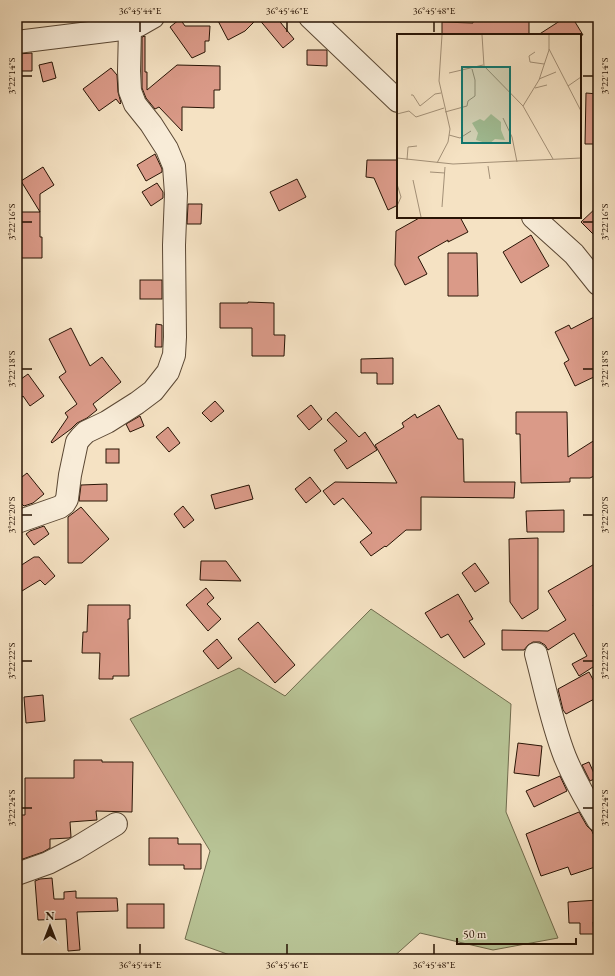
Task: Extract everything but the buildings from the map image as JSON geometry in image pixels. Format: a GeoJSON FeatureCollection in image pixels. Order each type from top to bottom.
{"type":"FeatureCollection","features":[{"type":"Feature","properties":{"kind":"street"},"geometry":{"type":"LineString","coordinates":[[17,42],[130,28],[153,17]]}},
{"type":"Feature","properties":{"kind":"street"},"geometry":{"type":"LineString","coordinates":[[310,17],[397,100]]}},
{"type":"Feature","properties":{"kind":"street"},"geometry":{"type":"LineString","coordinates":[[17,522],[60,507],[64,504],[67,499],[70,475],[78,442],[81,437],[86,432],[107,422],[153,391],[168,372],[174,355],[174,245],[176,194],[174,166],[167,149],[151,124],[135,104],[130,91],[130,28]]}},
{"type":"Feature","properties":{"kind":"street"},"geometry":{"type":"LineString","coordinates":[[534,218],[574,254],[598,284]]}},
{"type":"Feature","properties":{"kind":"street"},"geometry":{"type":"LineString","coordinates":[[536,654],[566,759],[586,800],[598,820]]}},
{"type":"Feature","properties":{"kind":"street"},"geometry":{"type":"LineString","coordinates":[[17,874],[48,863],[75,849],[116,824]]}},
{"type":"Feature","properties":{"kind":"green space"},"geometry":{"type":"Polygon","coordinates":[[[371,609],[511,704],[506,812],[558,938],[493,950],[420,933],[391,959],[241,959],[185,939],[210,851],[130,719],[239,668],[285,696],[371,609]]]}}]}
